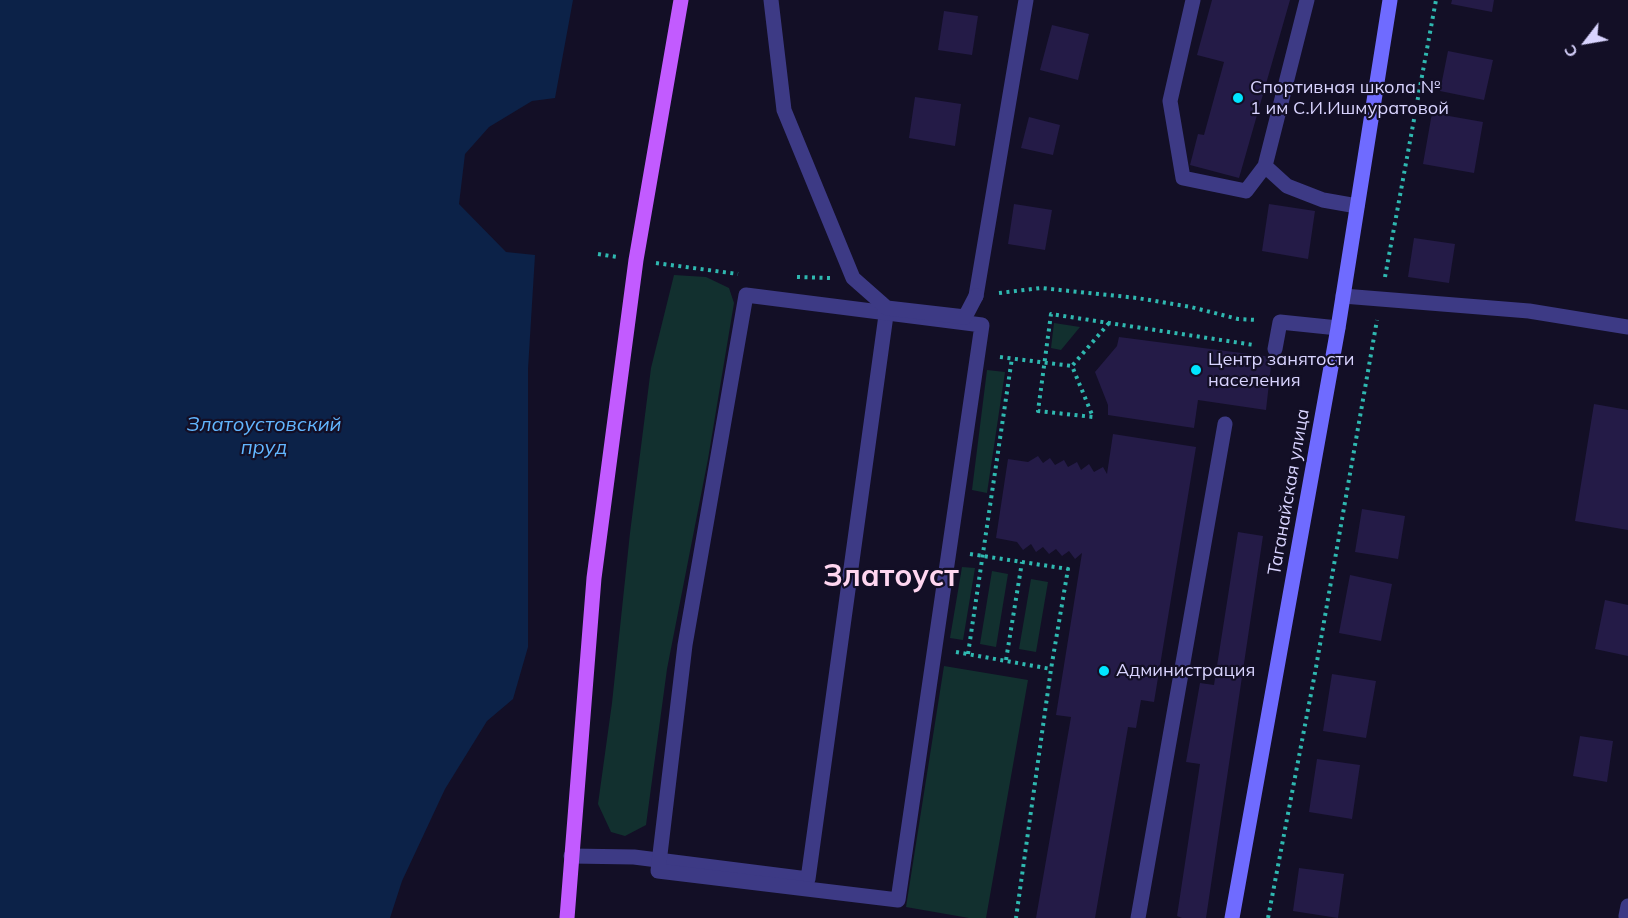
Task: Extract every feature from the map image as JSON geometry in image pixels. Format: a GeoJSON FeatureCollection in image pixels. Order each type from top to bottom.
{"type":"FeatureCollection","features":[{"type":"Feature","properties":{"kind":"main road"},"geometry":{"type":"LineString","coordinates":[[567,918],[594,578],[636,260],[681,0]]}},
{"type":"Feature","properties":{"kind":"main road","name":"Таганайская улица"},"geometry":{"type":"LineString","coordinates":[[1232,918],[1338,328],[1390,0]]}},
{"type":"Feature","properties":{"kind":"street"},"geometry":{"type":"LineString","coordinates":[[771,0],[784,110],[853,278],[887,310],[982,325],[898,900],[658,871],[685,645],[746,295],[887,310],[964,317],[976,296],[1026,0]]}},
{"type":"Feature","properties":{"kind":"street"},"geometry":{"type":"LineString","coordinates":[[1193,0],[1170,101],[1183,178],[1246,191],[1266,166],[1307,0]]}},
{"type":"Feature","properties":{"kind":"street"},"geometry":{"type":"LineString","coordinates":[[1266,166],[1287,186],[1323,200],[1357,206]]}},
{"type":"Feature","properties":{"kind":"street"},"geometry":{"type":"LineString","coordinates":[[1343,296],[1529,311],[1628,327]]}},
{"type":"Feature","properties":{"kind":"street"},"geometry":{"type":"LineString","coordinates":[[571,856],[634,857],[808,879],[887,310]]}},
{"type":"Feature","properties":{"kind":"street"},"geometry":{"type":"LineString","coordinates":[[1275,349],[1280,322],[1338,328]]}},
{"type":"Feature","properties":{"kind":"street"},"geometry":{"type":"LineString","coordinates":[[1138,918],[1225,424]]}},
{"type":"Feature","properties":{"kind":"path"},"geometry":{"type":"LineString","coordinates":[[1268,918],[1315,673],[1380,299],[1436,0]]}},
{"type":"Feature","properties":{"kind":"path"},"geometry":{"type":"LineString","coordinates":[[598,254],[747,275]]}},
{"type":"Feature","properties":{"kind":"path"},"geometry":{"type":"LineString","coordinates":[[794,277],[853,278]]}},
{"type":"Feature","properties":{"kind":"path"},"geometry":{"type":"LineString","coordinates":[[976,296],[1041,288],[1137,298],[1191,307],[1238,319],[1280,322]]}},
{"type":"Feature","properties":{"kind":"path"},"geometry":{"type":"LineString","coordinates":[[1072,366],[1093,417],[1038,411],[1051,314],[1275,349]]}},
{"type":"Feature","properties":{"kind":"path"},"geometry":{"type":"LineString","coordinates":[[1072,366],[1109,323]]}},
{"type":"Feature","properties":{"kind":"path"},"geometry":{"type":"LineString","coordinates":[[978,354],[1072,366]]}},
{"type":"Feature","properties":{"kind":"path"},"geometry":{"type":"LineString","coordinates":[[968,654],[1012,358]]}},
{"type":"Feature","properties":{"kind":"path"},"geometry":{"type":"LineString","coordinates":[[949,551],[1068,569],[1051,669],[1016,918]]}},
{"type":"Feature","properties":{"kind":"path"},"geometry":{"type":"LineString","coordinates":[[1006,660],[1022,562]]}},
{"type":"Feature","properties":{"kind":"path"},"geometry":{"type":"LineString","coordinates":[[935,648],[1051,669]]}},
{"type":"Feature","properties":{"kind":"green space"},"geometry":{"type":"Polygon","coordinates":[[[674,275],[706,277],[729,288],[734,303],[708,459],[667,669],[646,825],[625,836],[611,832],[598,804],[651,368],[674,275]]]}},
{"type":"Feature","properties":{"kind":"green space"},"geometry":{"type":"Polygon","coordinates":[[[1054,323],[1080,327],[1061,350],[1051,348],[1054,323]]]}},
{"type":"Feature","properties":{"kind":"green space"},"geometry":{"type":"Polygon","coordinates":[[[987,370],[1005,372],[987,493],[972,490],[987,370]]]}},
{"type":"Feature","properties":{"kind":"green space"},"geometry":{"type":"Polygon","coordinates":[[[962,567],[975,568],[963,640],[950,638],[962,567]]]}},
{"type":"Feature","properties":{"kind":"green space"},"geometry":{"type":"Polygon","coordinates":[[[992,571],[1008,574],[996,647],[980,644],[992,571]]]}},
{"type":"Feature","properties":{"kind":"green space"},"geometry":{"type":"Polygon","coordinates":[[[1031,579],[1048,582],[1036,652],[1019,649],[1031,579]]]}},
{"type":"Feature","properties":{"kind":"green space"},"geometry":{"type":"Polygon","coordinates":[[[944,666],[1028,680],[986,918],[969,918],[906,907],[944,666]]]}},
{"type":"Feature","properties":{"kind":"water","name":"Златоустовский пруд"},"geometry":{"type":"Polygon","coordinates":[[[0,0],[573,0],[555,98],[532,101],[489,127],[465,154],[459,204],[506,252],[535,255],[528,369],[528,647],[513,699],[487,721],[445,789],[402,881],[390,918],[0,918],[0,0]]]}},
{"type":"Feature","properties":{"kind":"building","name":"Спортивная школа № 1 им С.И.Ишмуратовой"},"geometry":{"type":"Polygon","coordinates":[[[1212,0],[1290,0],[1239,178],[1190,165],[1198,134],[1204,135],[1224,62],[1197,55],[1212,0]]]}},
{"type":"Feature","properties":{"kind":"building"},"geometry":{"type":"Polygon","coordinates":[[[1452,0],[1494,0],[1492,12],[1451,4],[1452,0]]]}},
{"type":"Feature","properties":{"kind":"building"},"geometry":{"type":"Polygon","coordinates":[[[944,11],[978,16],[972,55],[938,50],[944,11]]]}},
{"type":"Feature","properties":{"kind":"building"},"geometry":{"type":"Polygon","coordinates":[[[1052,25],[1089,34],[1078,80],[1040,70],[1052,25]]]}},
{"type":"Feature","properties":{"kind":"building"},"geometry":{"type":"Polygon","coordinates":[[[1448,51],[1493,60],[1484,100],[1440,91],[1448,51]]]}},
{"type":"Feature","properties":{"kind":"building"},"geometry":{"type":"Polygon","coordinates":[[[915,97],[961,104],[955,146],[909,138],[915,97]]]}},
{"type":"Feature","properties":{"kind":"building"},"geometry":{"type":"Polygon","coordinates":[[[1432,113],[1483,122],[1474,173],[1423,164],[1432,113]]]}},
{"type":"Feature","properties":{"kind":"building"},"geometry":{"type":"Polygon","coordinates":[[[1029,117],[1060,125],[1053,155],[1021,148],[1029,117]]]}},
{"type":"Feature","properties":{"kind":"building"},"geometry":{"type":"Polygon","coordinates":[[[1014,204],[1052,210],[1045,250],[1008,244],[1014,204]]]}},
{"type":"Feature","properties":{"kind":"building"},"geometry":{"type":"Polygon","coordinates":[[[1269,204],[1315,211],[1308,259],[1262,251],[1269,204]]]}},
{"type":"Feature","properties":{"kind":"building"},"geometry":{"type":"Polygon","coordinates":[[[1414,238],[1455,244],[1449,283],[1408,277],[1414,238]]]}},
{"type":"Feature","properties":{"kind":"building"},"geometry":{"type":"Polygon","coordinates":[[[1119,337],[1272,357],[1266,410],[1198,400],[1194,428],[1108,415],[1108,405],[1095,372],[1117,346],[1119,337]]]}},
{"type":"Feature","properties":{"kind":"building"},"geometry":{"type":"Polygon","coordinates":[[[1594,404],[1628,410],[1628,530],[1575,521],[1594,404]]]}},
{"type":"Feature","properties":{"kind":"building"},"geometry":{"type":"Polygon","coordinates":[[[1113,434],[1196,447],[1154,702],[1141,700],[1136,728],[1128,727],[1095,918],[1036,918],[1071,717],[1056,715],[1082,553],[1075,559],[1069,551],[1062,556],[1056,549],[1049,554],[1043,547],[1036,552],[1031,544],[1023,550],[1017,542],[996,538],[1008,459],[1028,462],[1038,456],[1043,463],[1050,458],[1055,465],[1064,460],[1068,467],[1077,462],[1081,470],[1089,464],[1094,472],[1103,467],[1107,474],[1113,434]]]}},
{"type":"Feature","properties":{"kind":"building"},"geometry":{"type":"Polygon","coordinates":[[[1362,509],[1405,516],[1398,559],[1355,552],[1362,509]]]}},
{"type":"Feature","properties":{"kind":"building"},"geometry":{"type":"Polygon","coordinates":[[[1238,532],[1263,536],[1206,918],[1182,918],[1177,916],[1200,764],[1186,762],[1200,683],[1214,685],[1238,532]]]}},
{"type":"Feature","properties":{"kind":"building"},"geometry":{"type":"Polygon","coordinates":[[[1350,575],[1392,584],[1381,641],[1339,633],[1350,575]]]}},
{"type":"Feature","properties":{"kind":"building"},"geometry":{"type":"Polygon","coordinates":[[[1605,600],[1628,605],[1628,656],[1595,649],[1605,600]]]}},
{"type":"Feature","properties":{"kind":"building"},"geometry":{"type":"Polygon","coordinates":[[[1332,674],[1376,681],[1366,738],[1323,731],[1332,674]]]}},
{"type":"Feature","properties":{"kind":"building"},"geometry":{"type":"Polygon","coordinates":[[[1580,736],[1613,741],[1607,782],[1573,776],[1580,736]]]}},
{"type":"Feature","properties":{"kind":"building"},"geometry":{"type":"Polygon","coordinates":[[[1317,759],[1360,765],[1352,819],[1309,812],[1317,759]]]}},
{"type":"Feature","properties":{"kind":"building"},"geometry":{"type":"Polygon","coordinates":[[[1299,868],[1344,874],[1338,918],[1293,911],[1299,868]]]}},
{"type":"Feature","properties":{"kind":"place","name":"Спортивная школа № 1 им С.И.Ишмуратовой"},"geometry":{"type":"Point","coordinates":[1238,98]}},
{"type":"Feature","properties":{"kind":"place","name":"Центр занятости населения"},"geometry":{"type":"Point","coordinates":[1196,370]}},
{"type":"Feature","properties":{"kind":"place","name":"Администрация"},"geometry":{"type":"Point","coordinates":[1104,671]}},
{"type":"Feature","properties":{"kind":"district","name":"Златоуст"},"geometry":{"type":"Point","coordinates":[891,577]}}]}
